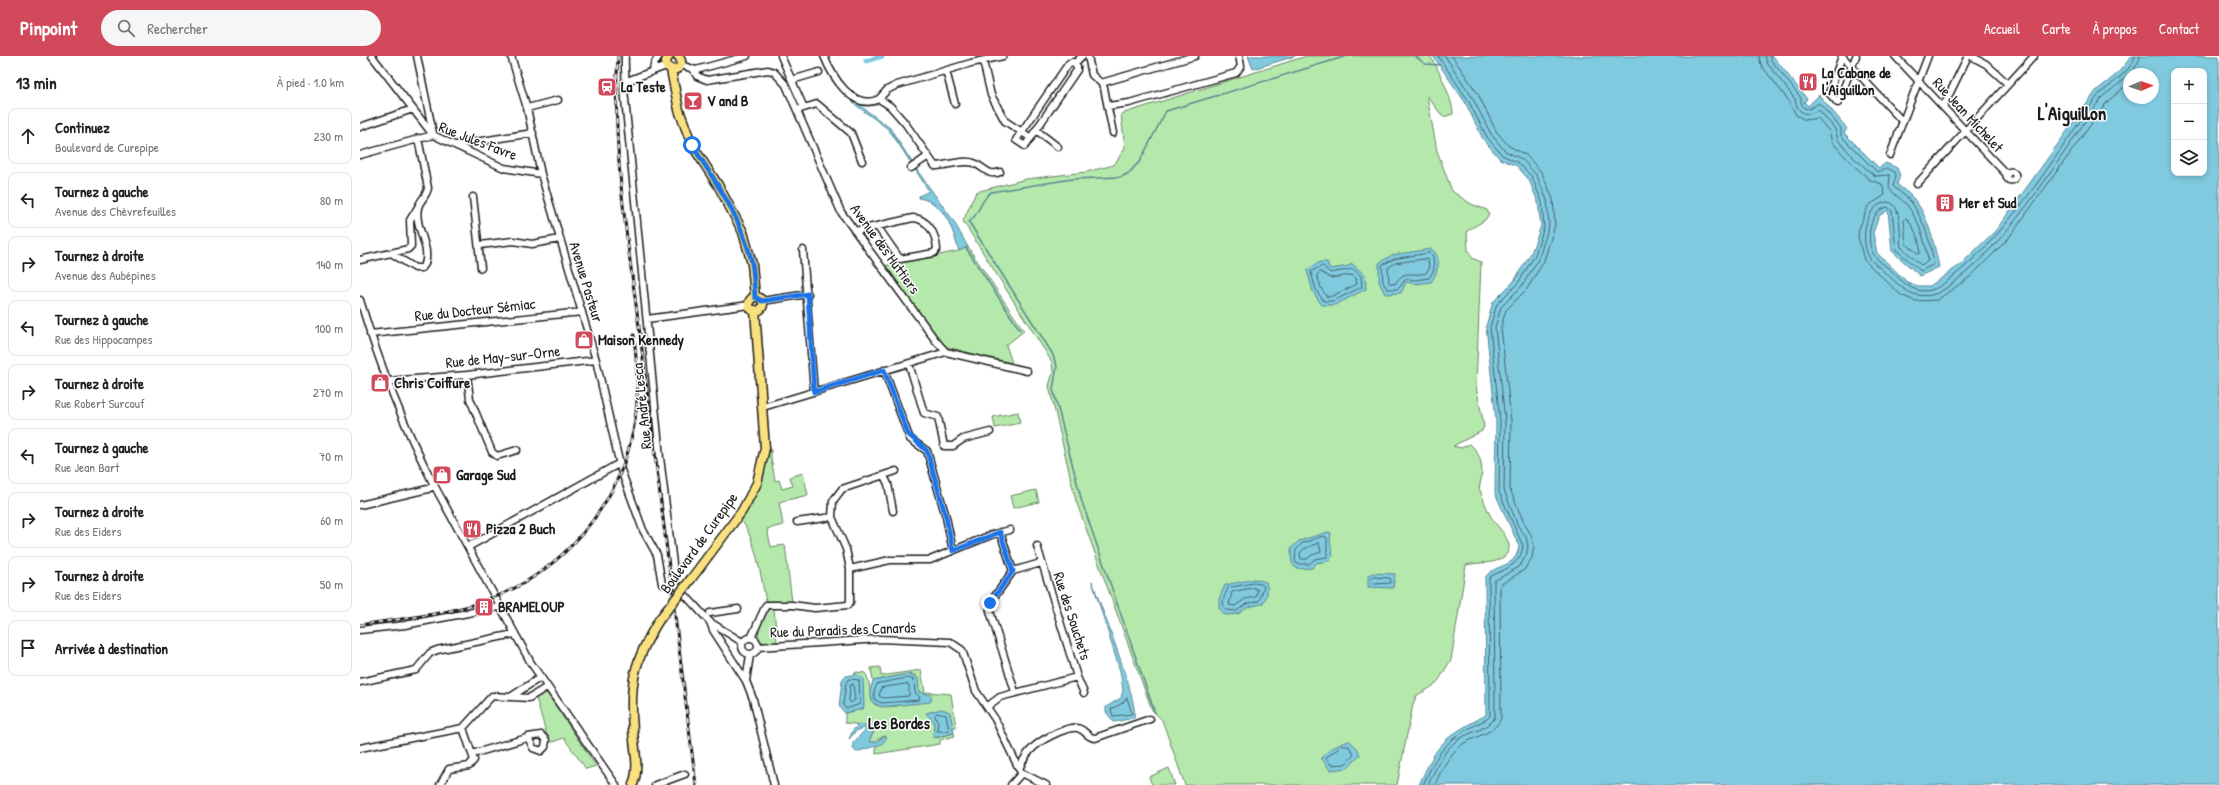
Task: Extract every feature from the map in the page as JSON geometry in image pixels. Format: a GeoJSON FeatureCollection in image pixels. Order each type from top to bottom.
{"type":"FeatureCollection","features":[{"type":"Feature","properties":{"kind":"main road"},"geometry":{"type":"LineString","coordinates":[[669,56],[666,61],[674,68]]}},
{"type":"Feature","properties":{"kind":"main road"},"geometry":{"type":"LineString","coordinates":[[679,56],[674,68],[674,81],[679,110],[692,145],[718,185],[743,232],[752,264],[758,299],[761,307],[752,308],[751,299],[758,299]]}},
{"type":"Feature","properties":{"kind":"main road","name":"Boulevard de Curepipe"},"geometry":{"type":"LineString","coordinates":[[633,785],[636,771],[631,702],[632,681],[637,663],[644,646],[659,620],[742,511],[757,483],[765,448],[763,407],[752,308]]}},
{"type":"Feature","properties":{"kind":"main road"},"geometry":{"type":"LineString","coordinates":[[628,785],[633,785]]}},
{"type":"Feature","properties":{"kind":"street"},"geometry":{"type":"LineString","coordinates":[[372,56],[433,135]]}},
{"type":"Feature","properties":{"kind":"street"},"geometry":{"type":"LineString","coordinates":[[417,56],[433,135]]}},
{"type":"Feature","properties":{"kind":"street","name":"Avenue Pasteur"},"geometry":{"type":"LineString","coordinates":[[511,56],[527,108],[541,174],[596,360],[620,463],[640,523],[657,555],[662,584]]}},
{"type":"Feature","properties":{"kind":"street","name":"Rue André Lesca"},"geometry":{"type":"LineString","coordinates":[[625,56],[624,71],[627,80],[624,89],[660,457],[676,585],[710,622],[742,642]]}},
{"type":"Feature","properties":{"kind":"street"},"geometry":{"type":"LineString","coordinates":[[653,71],[654,64],[659,56]]}},
{"type":"Feature","properties":{"kind":"street"},"geometry":{"type":"LineString","coordinates":[[693,70],[747,56]]}},
{"type":"Feature","properties":{"kind":"street"},"geometry":{"type":"LineString","coordinates":[[781,56],[804,108]]}},
{"type":"Feature","properties":{"kind":"street"},"geometry":{"type":"LineString","coordinates":[[824,56],[834,77],[848,92],[864,102],[872,102],[879,99],[887,90],[898,85],[1003,56]]}},
{"type":"Feature","properties":{"kind":"street"},"geometry":{"type":"LineString","coordinates":[[1075,63],[1077,70],[1025,146],[1021,144],[1016,140],[1068,63],[1075,63],[1082,56]]}},
{"type":"Feature","properties":{"kind":"street"},"geometry":{"type":"LineString","coordinates":[[1088,56],[1092,75],[1104,88],[1113,133]]}},
{"type":"Feature","properties":{"kind":"street"},"geometry":{"type":"LineString","coordinates":[[1101,83],[1195,56]]}},
{"type":"Feature","properties":{"kind":"street"},"geometry":{"type":"LineString","coordinates":[[1108,106],[1236,73],[1241,66],[1239,56]]}},
{"type":"Feature","properties":{"kind":"street"},"geometry":{"type":"LineString","coordinates":[[1856,56],[1852,67],[1838,103],[1829,93],[1842,56],[1852,67],[1903,122]]}},
{"type":"Feature","properties":{"kind":"street","name":"Rue Jean Michelet"},"geometry":{"type":"LineString","coordinates":[[1895,56],[2007,174]]}},
{"type":"Feature","properties":{"kind":"street"},"geometry":{"type":"LineString","coordinates":[[1890,155],[1928,56]]}},
{"type":"Feature","properties":{"kind":"street"},"geometry":{"type":"LineString","coordinates":[[1943,107],[1970,56],[1986,64],[2008,84]]}},
{"type":"Feature","properties":{"kind":"street"},"geometry":{"type":"LineString","coordinates":[[1917,184],[2034,56]]}},
{"type":"Feature","properties":{"kind":"street"},"geometry":{"type":"LineString","coordinates":[[983,62],[991,95],[1005,120],[1031,138]]}},
{"type":"Feature","properties":{"kind":"street"},"geometry":{"type":"LineString","coordinates":[[627,80],[653,71],[674,68]]}},
{"type":"Feature","properties":{"kind":"street","name":"Avenue des Huttiers"},"geometry":{"type":"LineString","coordinates":[[674,68],[693,70],[697,76],[707,80],[768,70],[774,72],[782,78],[841,212],[936,341],[946,352]]}},
{"type":"Feature","properties":{"kind":"street"},"geometry":{"type":"LineString","coordinates":[[946,71],[955,104]]}},
{"type":"Feature","properties":{"kind":"street"},"geometry":{"type":"LineString","coordinates":[[792,80],[819,72]]}},
{"type":"Feature","properties":{"kind":"street"},"geometry":{"type":"LineString","coordinates":[[879,99],[890,106],[905,123],[929,160],[935,166],[973,163],[989,173],[1000,172]]}},
{"type":"Feature","properties":{"kind":"street"},"geometry":{"type":"LineString","coordinates":[[527,108],[558,100]]}},
{"type":"Feature","properties":{"kind":"street"},"geometry":{"type":"LineString","coordinates":[[797,110],[816,104],[851,133],[862,161]]}},
{"type":"Feature","properties":{"kind":"street"},"geometry":{"type":"LineString","coordinates":[[360,127],[413,109]]}},
{"type":"Feature","properties":{"kind":"street"},"geometry":{"type":"LineString","coordinates":[[1036,130],[1058,147]]}},
{"type":"Feature","properties":{"kind":"street"},"geometry":{"type":"LineString","coordinates":[[456,145],[533,133]]}},
{"type":"Feature","properties":{"kind":"street","name":"Rue Jules Favre"},"geometry":{"type":"LineString","coordinates":[[360,155],[433,135],[504,168],[541,174]]}},
{"type":"Feature","properties":{"kind":"street"},"geometry":{"type":"LineString","coordinates":[[360,260],[408,249],[411,246],[410,220],[427,193],[428,188],[418,138]]}},
{"type":"Feature","properties":{"kind":"street"},"geometry":{"type":"LineString","coordinates":[[911,168],[929,160]]}},
{"type":"Feature","properties":{"kind":"street"},"geometry":{"type":"LineString","coordinates":[[473,197],[480,245],[481,268]]}},
{"type":"Feature","properties":{"kind":"street"},"geometry":{"type":"LineString","coordinates":[[391,253],[416,268],[422,268],[426,264],[426,251],[418,224],[418,207]]}},
{"type":"Feature","properties":{"kind":"street"},"geometry":{"type":"LineString","coordinates":[[855,231],[877,226],[918,218],[930,226],[936,239],[937,249],[934,253],[900,259],[877,226]]}},
{"type":"Feature","properties":{"kind":"street"},"geometry":{"type":"LineString","coordinates":[[480,245],[513,241],[532,244],[560,239]]}},
{"type":"Feature","properties":{"kind":"street"},"geometry":{"type":"LineString","coordinates":[[804,250],[814,392]]}},
{"type":"Feature","properties":{"kind":"street"},"geometry":{"type":"LineString","coordinates":[[758,299],[808,294]]}},
{"type":"Feature","properties":{"kind":"street"},"geometry":{"type":"LineString","coordinates":[[360,300],[370,334],[422,463],[514,634],[547,687],[616,785]]}},
{"type":"Feature","properties":{"kind":"street"},"geometry":{"type":"LineString","coordinates":[[647,319],[702,311],[752,308]]}},
{"type":"Feature","properties":{"kind":"street","name":"Rue du Docteur Sémiac"},"geometry":{"type":"LineString","coordinates":[[370,334],[582,312]]}},
{"type":"Feature","properties":{"kind":"street"},"geometry":{"type":"LineString","coordinates":[[763,407],[946,352],[1027,371]]}},
{"type":"Feature","properties":{"kind":"street","name":"Rue de May-sur-Orne"},"geometry":{"type":"LineString","coordinates":[[388,381],[467,375],[596,360]]}},
{"type":"Feature","properties":{"kind":"street"},"geometry":{"type":"LineString","coordinates":[[909,364],[924,412],[938,417],[944,446],[953,446],[963,439],[990,432]]}},
{"type":"Feature","properties":{"kind":"street"},"geometry":{"type":"LineString","coordinates":[[884,370],[908,434],[927,451],[946,517],[953,551]]}},
{"type":"Feature","properties":{"kind":"street"},"geometry":{"type":"LineString","coordinates":[[467,375],[470,399],[492,452],[497,456],[517,450]]}},
{"type":"Feature","properties":{"kind":"street"},"geometry":{"type":"LineString","coordinates":[[468,547],[620,463]]}},
{"type":"Feature","properties":{"kind":"street"},"geometry":{"type":"LineString","coordinates":[[743,651],[742,642],[751,638],[766,605],[792,605],[815,608],[848,605],[850,602],[850,569],[846,549],[832,516],[833,501],[842,488],[896,471]]}},
{"type":"Feature","properties":{"kind":"street"},"geometry":{"type":"LineString","coordinates":[[884,476],[888,484],[893,510]]}},
{"type":"Feature","properties":{"kind":"street"},"geometry":{"type":"LineString","coordinates":[[360,505],[428,489],[434,485]]}},
{"type":"Feature","properties":{"kind":"street"},"geometry":{"type":"LineString","coordinates":[[797,522],[832,516]]}},
{"type":"Feature","properties":{"kind":"street"},"geometry":{"type":"LineString","coordinates":[[850,569],[890,560],[925,561],[1000,532],[1010,530]]}},
{"type":"Feature","properties":{"kind":"street"},"geometry":{"type":"LineString","coordinates":[[1000,532],[1013,571],[990,603],[990,611],[1015,692]]}},
{"type":"Feature","properties":{"kind":"street","name":"Rue des Souchets"},"geometry":{"type":"LineString","coordinates":[[1037,546],[1077,677],[1084,693]]}},
{"type":"Feature","properties":{"kind":"street","name":"Rue des Souchets"},"geometry":{"type":"LineString","coordinates":[[1013,571],[1041,563]]}},
{"type":"Feature","properties":{"kind":"street"},"geometry":{"type":"LineString","coordinates":[[360,630],[405,624],[499,607]]}},
{"type":"Feature","properties":{"kind":"street"},"geometry":{"type":"LineString","coordinates":[[710,613],[738,609]]}},
{"type":"Feature","properties":{"kind":"street","name":"Rue André Lesca"},"geometry":{"type":"LineString","coordinates":[[710,622],[712,630],[746,681],[753,699],[774,785]]}},
{"type":"Feature","properties":{"kind":"street"},"geometry":{"type":"LineString","coordinates":[[360,682],[416,670],[430,653],[437,650],[514,634]]}},
{"type":"Feature","properties":{"kind":"street"},"geometry":{"type":"LineString","coordinates":[[743,651],[750,655],[757,651],[757,642],[751,638]]}},
{"type":"Feature","properties":{"kind":"street","name":"Rue du Paradis des Canards"},"geometry":{"type":"LineString","coordinates":[[758,647],[880,638],[950,642],[962,650],[976,691],[988,706],[1020,771]]}},
{"type":"Feature","properties":{"kind":"street"},"geometry":{"type":"LineString","coordinates":[[731,658],[743,651]]}},
{"type":"Feature","properties":{"kind":"street","name":"Rue André Lesca"},"geometry":{"type":"LineString","coordinates":[[746,681],[750,655]]}},
{"type":"Feature","properties":{"kind":"street"},"geometry":{"type":"LineString","coordinates":[[512,696],[541,677]]}},
{"type":"Feature","properties":{"kind":"street","name":"Rue des Souchets"},"geometry":{"type":"LineString","coordinates":[[988,706],[1000,697],[1015,692],[1077,677]]}},
{"type":"Feature","properties":{"kind":"street"},"geometry":{"type":"LineString","coordinates":[[360,748],[463,728],[488,698],[497,695],[529,698],[547,687]]}},
{"type":"Feature","properties":{"kind":"street"},"geometry":{"type":"LineString","coordinates":[[1010,785],[1020,771],[1029,750],[1050,736],[1074,728],[1082,729],[1089,737],[1095,738],[1150,719]]}},
{"type":"Feature","properties":{"kind":"street"},"geometry":{"type":"LineString","coordinates":[[440,785],[449,769],[469,766],[474,760],[463,728]]}},
{"type":"Feature","properties":{"kind":"street"},"geometry":{"type":"LineString","coordinates":[[472,754],[528,737]]}},
{"type":"Feature","properties":{"kind":"street"},"geometry":{"type":"LineString","coordinates":[[1020,771],[1046,785]]}},
{"type":"Feature","properties":{"kind":"street"},"geometry":{"type":"LineString","coordinates":[[655,785],[685,774]]}},
{"type":"Feature","properties":{"kind":"green space"},"geometry":{"type":"Polygon","coordinates":[[[1307,56],[1430,56],[1437,67],[1451,102],[1453,114],[1443,117],[1427,96],[1437,151],[1452,191],[1471,204],[1487,210],[1489,214],[1485,220],[1467,231],[1468,250],[1472,258],[1481,262],[1476,386],[1484,426],[1482,431],[1453,446],[1461,448],[1470,444],[1478,454],[1482,470],[1479,488],[1491,517],[1504,534],[1509,546],[1504,557],[1496,561],[1466,565],[1451,660],[1438,681],[1417,695],[1413,704],[1397,785],[1185,785],[1162,720],[1152,710],[1076,501],[1049,386],[1053,372],[1052,362],[963,221],[976,192],[1026,179],[1086,172],[1114,165],[1125,148],[1121,114],[1307,56]]]}},
{"type":"Feature","properties":{"kind":"green space"},"geometry":{"type":"Polygon","coordinates":[[[968,247],[1024,331],[1006,345],[1012,363],[946,347],[938,339],[884,266],[959,251],[968,247]]]}},
{"type":"Feature","properties":{"kind":"green space"},"geometry":{"type":"Polygon","coordinates":[[[1018,412],[1020,423],[995,428],[993,417],[1018,412]]]}},
{"type":"Feature","properties":{"kind":"green space"},"geometry":{"type":"Polygon","coordinates":[[[768,450],[771,450],[775,481],[779,480],[782,489],[793,486],[790,477],[803,473],[808,495],[779,502],[783,525],[767,529],[771,547],[785,545],[792,602],[766,601],[760,570],[751,538],[741,519],[753,497],[768,450]]]}},
{"type":"Feature","properties":{"kind":"green space"},"geometry":{"type":"Polygon","coordinates":[[[1036,490],[1039,502],[1013,508],[1010,496],[1036,490]]]}},
{"type":"Feature","properties":{"kind":"green space"},"geometry":{"type":"Polygon","coordinates":[[[769,608],[774,609],[777,642],[765,643],[760,641],[758,632],[762,620],[769,608]]]}},
{"type":"Feature","properties":{"kind":"green space"},"geometry":{"type":"Polygon","coordinates":[[[880,667],[881,676],[921,670],[925,692],[951,694],[956,727],[954,729],[951,722],[931,718],[934,722],[936,738],[954,733],[955,736],[940,740],[940,744],[876,754],[876,745],[882,744],[884,736],[872,743],[868,742],[874,732],[871,726],[845,723],[845,713],[862,709],[856,674],[853,675],[856,672],[865,673],[869,681],[871,697],[875,705],[889,707],[902,705],[927,694],[919,692],[915,675],[908,674],[873,681],[871,668],[880,667]]]}},
{"type":"Feature","properties":{"kind":"green space"},"geometry":{"type":"Polygon","coordinates":[[[546,693],[596,766],[586,769],[564,738],[549,743],[536,698],[546,693]]]}},
{"type":"Feature","properties":{"kind":"green space"},"geometry":{"type":"Polygon","coordinates":[[[1169,768],[1175,785],[1152,785],[1149,777],[1169,768]]]}},
{"type":"Feature","properties":{"kind":"water"},"geometry":{"type":"Polygon","coordinates":[[[1248,56],[1295,56],[1253,69],[1248,56]]]}},
{"type":"Feature","properties":{"kind":"water"},"geometry":{"type":"Polygon","coordinates":[[[1433,56],[1773,56],[1807,99],[1804,102],[1808,106],[1819,95],[1847,129],[1844,133],[1879,168],[1886,163],[1897,168],[1900,176],[1897,184],[1914,199],[1924,214],[1933,240],[1939,267],[1920,276],[1892,251],[1888,210],[1879,216],[1873,233],[1877,253],[1907,282],[1918,286],[1930,286],[1960,265],[1996,230],[2096,91],[2117,74],[2132,56],[2219,56],[2219,785],[1419,785],[1432,759],[1444,742],[1461,729],[1486,715],[1485,578],[1493,570],[1509,563],[1514,559],[1519,546],[1495,493],[1496,421],[1486,326],[1493,302],[1514,281],[1531,253],[1541,226],[1538,202],[1529,180],[1517,166],[1500,159],[1483,139],[1465,102],[1433,56]]]}},
{"type":"Feature","properties":{"kind":"water"},"geometry":{"type":"Polygon","coordinates":[[[854,101],[890,128],[919,173],[953,220],[968,247],[959,251],[954,234],[942,211],[936,205],[919,198],[919,196],[929,191],[888,129],[853,103],[854,101]]]}},
{"type":"Feature","properties":{"kind":"water"},"geometry":{"type":"Polygon","coordinates":[[[1431,249],[1437,256],[1438,265],[1436,274],[1431,282],[1415,284],[1406,282],[1401,293],[1385,294],[1379,282],[1379,263],[1392,255],[1431,249]]]}},
{"type":"Feature","properties":{"kind":"water"},"geometry":{"type":"Polygon","coordinates":[[[1320,262],[1327,262],[1330,269],[1349,266],[1351,263],[1365,275],[1366,289],[1335,305],[1322,305],[1313,292],[1307,270],[1320,262]]]}},
{"type":"Feature","properties":{"kind":"water"},"geometry":{"type":"Polygon","coordinates":[[[1328,532],[1331,533],[1330,542],[1333,555],[1329,561],[1316,563],[1312,568],[1300,569],[1292,564],[1291,548],[1299,541],[1328,532]]]}},
{"type":"Feature","properties":{"kind":"water"},"geometry":{"type":"Polygon","coordinates":[[[1372,573],[1395,574],[1393,588],[1368,587],[1368,576],[1372,573]]]}},
{"type":"Feature","properties":{"kind":"water"},"geometry":{"type":"Polygon","coordinates":[[[1255,579],[1266,582],[1267,594],[1262,604],[1248,607],[1238,614],[1225,615],[1219,608],[1219,599],[1225,585],[1255,579]]]}},
{"type":"Feature","properties":{"kind":"water"},"geometry":{"type":"Polygon","coordinates":[[[1092,581],[1125,674],[1131,694],[1134,718],[1114,722],[1106,712],[1106,707],[1121,698],[1123,690],[1120,671],[1092,581]]]}},
{"type":"Feature","properties":{"kind":"water"},"geometry":{"type":"Polygon","coordinates":[[[856,674],[863,678],[864,706],[863,709],[845,713],[839,706],[842,681],[846,676],[856,674]]]}},
{"type":"Feature","properties":{"kind":"water"},"geometry":{"type":"Polygon","coordinates":[[[908,674],[918,678],[919,692],[931,695],[932,700],[930,702],[882,707],[872,702],[870,691],[873,681],[908,674]]]}},
{"type":"Feature","properties":{"kind":"water"},"geometry":{"type":"Polygon","coordinates":[[[942,709],[950,712],[954,733],[933,738],[934,722],[926,713],[942,709]]]}},
{"type":"Feature","properties":{"kind":"water"},"geometry":{"type":"Polygon","coordinates":[[[859,724],[874,726],[875,728],[869,742],[877,742],[884,736],[887,737],[882,744],[856,752],[853,748],[853,743],[866,729],[864,728],[856,731],[849,739],[853,730],[859,724]]]}},
{"type":"Feature","properties":{"kind":"water"},"geometry":{"type":"Polygon","coordinates":[[[1350,741],[1357,748],[1360,755],[1348,768],[1330,770],[1321,758],[1334,747],[1350,741]]]}},
{"type":"Feature","properties":{"kind":"waterway"},"geometry":{"type":"LineString","coordinates":[[866,61],[882,56]]}},
{"type":"Feature","properties":{"kind":"waterway"},"geometry":{"type":"LineString","coordinates":[[1155,713],[1082,502],[1053,389],[1057,366],[1052,353],[969,222],[976,215],[984,199],[991,192],[1072,179],[1121,177],[1129,173],[1140,161],[1166,111],[1347,56]]}},
{"type":"Feature","properties":{"kind":"waterway"},"geometry":{"type":"LineString","coordinates":[[1415,56],[1425,64],[1440,65]]}},
{"type":"Feature","properties":{"kind":"waterway"},"geometry":{"type":"LineString","coordinates":[[966,248],[1020,330]]}},
{"type":"Feature","properties":{"kind":"railway"},"geometry":{"type":"LineString","coordinates":[[618,56],[616,92],[617,128],[622,199],[696,785]]}},
{"type":"Feature","properties":{"kind":"railway"},"geometry":{"type":"LineString","coordinates":[[360,625],[458,609],[490,599],[516,587],[541,572],[563,554],[583,533],[600,510],[626,459],[637,407],[637,371],[634,335]]}},
{"type":"Feature","properties":{"kind":"place","name":"La Cabane de l'Aiguillon"},"geometry":{"type":"Point","coordinates":[1808,82]}},
{"type":"Feature","properties":{"kind":"place","name":"La Teste"},"geometry":{"type":"Point","coordinates":[607,87]}},
{"type":"Feature","properties":{"kind":"place","name":"V and B"},"geometry":{"type":"Point","coordinates":[693,101]}},
{"type":"Feature","properties":{"kind":"place","name":"Mer et Sud"},"geometry":{"type":"Point","coordinates":[1945,203]}},
{"type":"Feature","properties":{"kind":"place","name":"Maison Kennedy"},"geometry":{"type":"Point","coordinates":[584,340]}},
{"type":"Feature","properties":{"kind":"place","name":"Chris Coiffure"},"geometry":{"type":"Point","coordinates":[380,383]}},
{"type":"Feature","properties":{"kind":"place","name":"Garage Sud"},"geometry":{"type":"Point","coordinates":[442,475]}},
{"type":"Feature","properties":{"kind":"place","name":"Pizza 2 Buch"},"geometry":{"type":"Point","coordinates":[472,529]}},
{"type":"Feature","properties":{"kind":"place","name":"BRAMELOUP"},"geometry":{"type":"Point","coordinates":[484,607]}},
{"type":"Feature","properties":{"kind":"district","name":"L'Aiguillon"},"geometry":{"type":"Point","coordinates":[2072,113]}},
{"type":"Feature","properties":{"kind":"district","name":"Les Bordes"},"geometry":{"type":"Point","coordinates":[899,723]}},
{"type":"Feature","properties":{"kind":"route"},"geometry":{"type":"LineString","coordinates":[[692,145],[718,185],[743,232],[752,264],[755,297],[761,299],[762,301],[808,294],[814,392],[884,370],[893,388],[910,439],[927,451],[946,517],[953,551],[1000,532],[1013,571],[990,603]]}}]}
